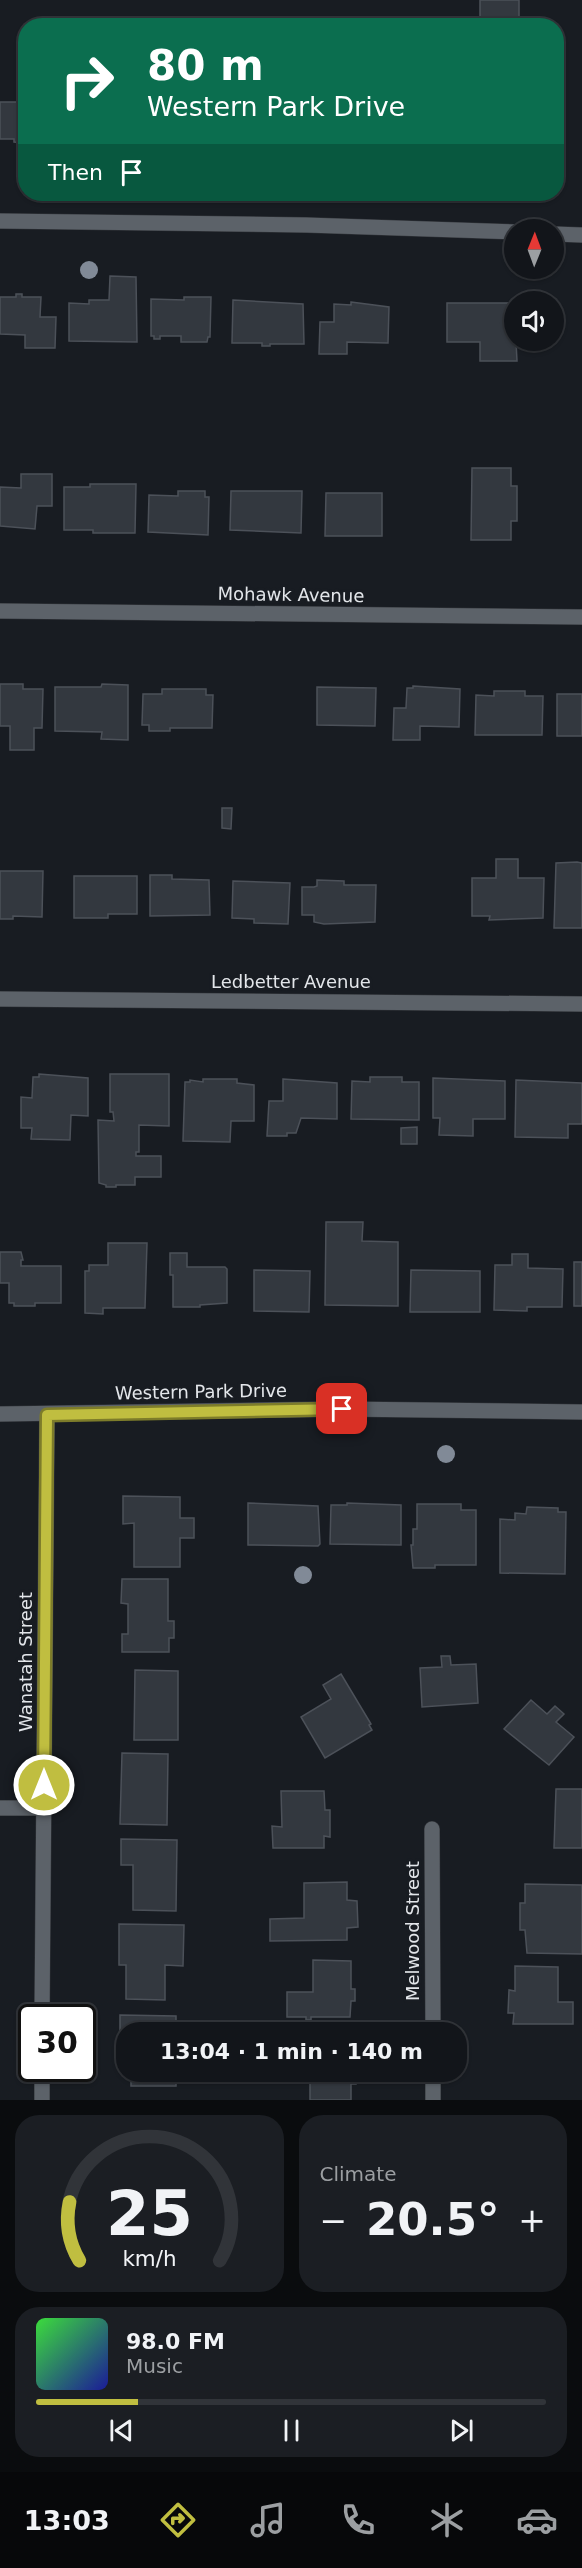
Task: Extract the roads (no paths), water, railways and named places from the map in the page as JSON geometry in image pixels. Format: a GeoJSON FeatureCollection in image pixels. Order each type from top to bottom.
{"type":"FeatureCollection","features":[{"type":"Feature","properties":{"kind":"street"},"geometry":{"type":"LineString","coordinates":[[0,221],[306,225],[504,232]]}},
{"type":"Feature","properties":{"kind":"street"},"geometry":{"type":"LineString","coordinates":[[564,234],[582,235]]}},
{"type":"Feature","properties":{"kind":"street","name":"Mohawk Avenue"},"geometry":{"type":"LineString","coordinates":[[0,611],[582,617]]}},
{"type":"Feature","properties":{"kind":"street","name":"Ledbetter Avenue"},"geometry":{"type":"LineString","coordinates":[[0,999],[582,1004]]}},
{"type":"Feature","properties":{"kind":"street","name":"Western Park Drive"},"geometry":{"type":"LineString","coordinates":[[0,1414],[342,1409],[582,1412]]}},
{"type":"Feature","properties":{"kind":"street","name":"Wanatah Street"},"geometry":{"type":"LineString","coordinates":[[42,2004],[47,1415]]}},
{"type":"Feature","properties":{"kind":"street"},"geometry":{"type":"LineString","coordinates":[[0,1808],[44,1808]]}},
{"type":"Feature","properties":{"kind":"street","name":"Melwood Street"},"geometry":{"type":"LineString","coordinates":[[432,1829],[433,2022]]}},
{"type":"Feature","properties":{"kind":"street"},"geometry":{"type":"LineString","coordinates":[[42,2082],[42,2100]]}},
{"type":"Feature","properties":{"kind":"street"},"geometry":{"type":"LineString","coordinates":[[433,2082],[433,2100]]}}]}
